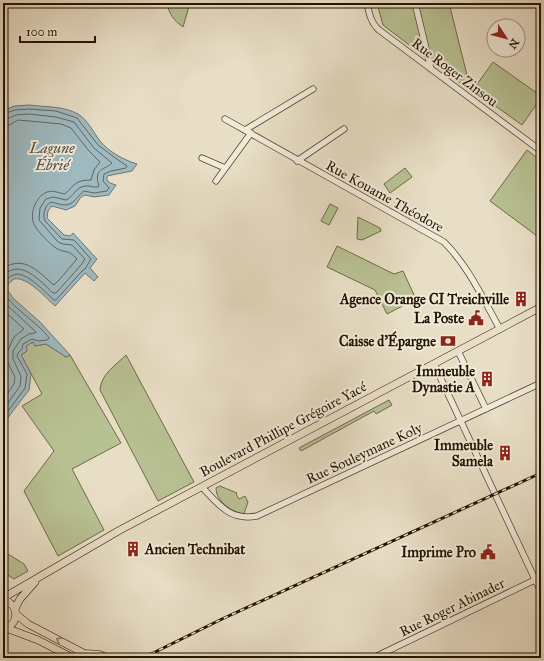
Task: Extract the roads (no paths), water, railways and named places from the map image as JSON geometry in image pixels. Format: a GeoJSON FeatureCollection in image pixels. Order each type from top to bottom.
{"type":"FeatureCollection","features":[{"type":"Feature","properties":{"kind":"main road","name":"Boulevard Phillipe Grégoire Yacé"},"geometry":{"type":"LineString","coordinates":[[3,599],[120,530],[541,307]]}},
{"type":"Feature","properties":{"kind":"main road","name":"Boulevard Phillipe Grégoire Yacé"},"geometry":{"type":"LineString","coordinates":[[4,628],[13,623],[20,599],[39,577]]}},
{"type":"Feature","properties":{"kind":"main road"},"geometry":{"type":"LineString","coordinates":[[3,599],[10,603],[16,612],[28,624],[93,658]]}},
{"type":"Feature","properties":{"kind":"main road"},"geometry":{"type":"LineString","coordinates":[[4,628],[38,640],[73,658]]}},
{"type":"Feature","properties":{"kind":"street","name":"Rue Roger Zinsou"},"geometry":{"type":"LineString","coordinates":[[367,3],[374,26],[541,151]]}},
{"type":"Feature","properties":{"kind":"street"},"geometry":{"type":"LineString","coordinates":[[415,3],[431,69]]}},
{"type":"Feature","properties":{"kind":"street"},"geometry":{"type":"LineString","coordinates":[[245,130],[312,89]]}},
{"type":"Feature","properties":{"kind":"street","name":"Rue Kouame Théodore"},"geometry":{"type":"LineString","coordinates":[[225,119],[297,161],[444,242],[456,255],[469,274],[500,329]]}},
{"type":"Feature","properties":{"kind":"street"},"geometry":{"type":"LineString","coordinates":[[297,161],[344,129]]}},
{"type":"Feature","properties":{"kind":"street"},"geometry":{"type":"LineString","coordinates":[[216,181],[251,134]]}},
{"type":"Feature","properties":{"kind":"street"},"geometry":{"type":"LineString","coordinates":[[202,158],[225,168]]}},
{"type":"Feature","properties":{"kind":"street"},"geometry":{"type":"LineString","coordinates":[[458,351],[486,409]]}},
{"type":"Feature","properties":{"kind":"street"},"geometry":{"type":"LineString","coordinates":[[434,364],[538,579],[541,592]]}},
{"type":"Feature","properties":{"kind":"street","name":"Rue Souleymane Koly"},"geometry":{"type":"LineString","coordinates":[[202,487],[230,513],[246,517],[257,516],[541,383]]}},
{"type":"Feature","properties":{"kind":"street","name":"Rue Roger Abinader"},"geometry":{"type":"LineString","coordinates":[[372,658],[538,579]]}},
{"type":"Feature","properties":{"kind":"street"},"geometry":{"type":"LineString","coordinates":[[84,653],[100,654],[108,658]]}},
{"type":"Feature","properties":{"kind":"water","name":"Lagune Ébrié"},"geometry":{"type":"Polygon","coordinates":[[[29,105],[61,108],[73,111],[81,116],[108,149],[122,158],[137,164],[132,171],[107,176],[107,180],[110,183],[116,185],[109,195],[94,197],[85,195],[81,197],[75,206],[66,210],[52,206],[48,211],[47,218],[64,235],[70,236],[73,233],[97,259],[90,268],[98,277],[94,281],[85,273],[55,306],[36,288],[25,281],[14,279],[8,284],[8,291],[13,298],[40,322],[70,355],[66,357],[46,344],[35,346],[33,342],[26,346],[27,351],[21,355],[31,374],[29,390],[3,424],[3,111],[14,106],[29,105]]]}},
{"type":"Feature","properties":{"kind":"railway"},"geometry":{"type":"LineString","coordinates":[[143,658],[222,619],[541,473]]}},
{"type":"Feature","properties":{"kind":"place","name":"Agence Orange CI Treichville"},"geometry":{"type":"Point","coordinates":[521,299]}},
{"type":"Feature","properties":{"kind":"place","name":"La Poste"},"geometry":{"type":"Point","coordinates":[476,318]}},
{"type":"Feature","properties":{"kind":"place","name":"Caisse d'Épargne"},"geometry":{"type":"Point","coordinates":[448,341]}},
{"type":"Feature","properties":{"kind":"place","name":"Immeuble Dynastie A"},"geometry":{"type":"Point","coordinates":[487,379]}},
{"type":"Feature","properties":{"kind":"place","name":"Immeuble Samela"},"geometry":{"type":"Point","coordinates":[505,453]}},
{"type":"Feature","properties":{"kind":"place","name":"Ancien Technibat"},"geometry":{"type":"Point","coordinates":[133,549]}},
{"type":"Feature","properties":{"kind":"place","name":"Imprime Pro"},"geometry":{"type":"Point","coordinates":[488,552]}}]}
